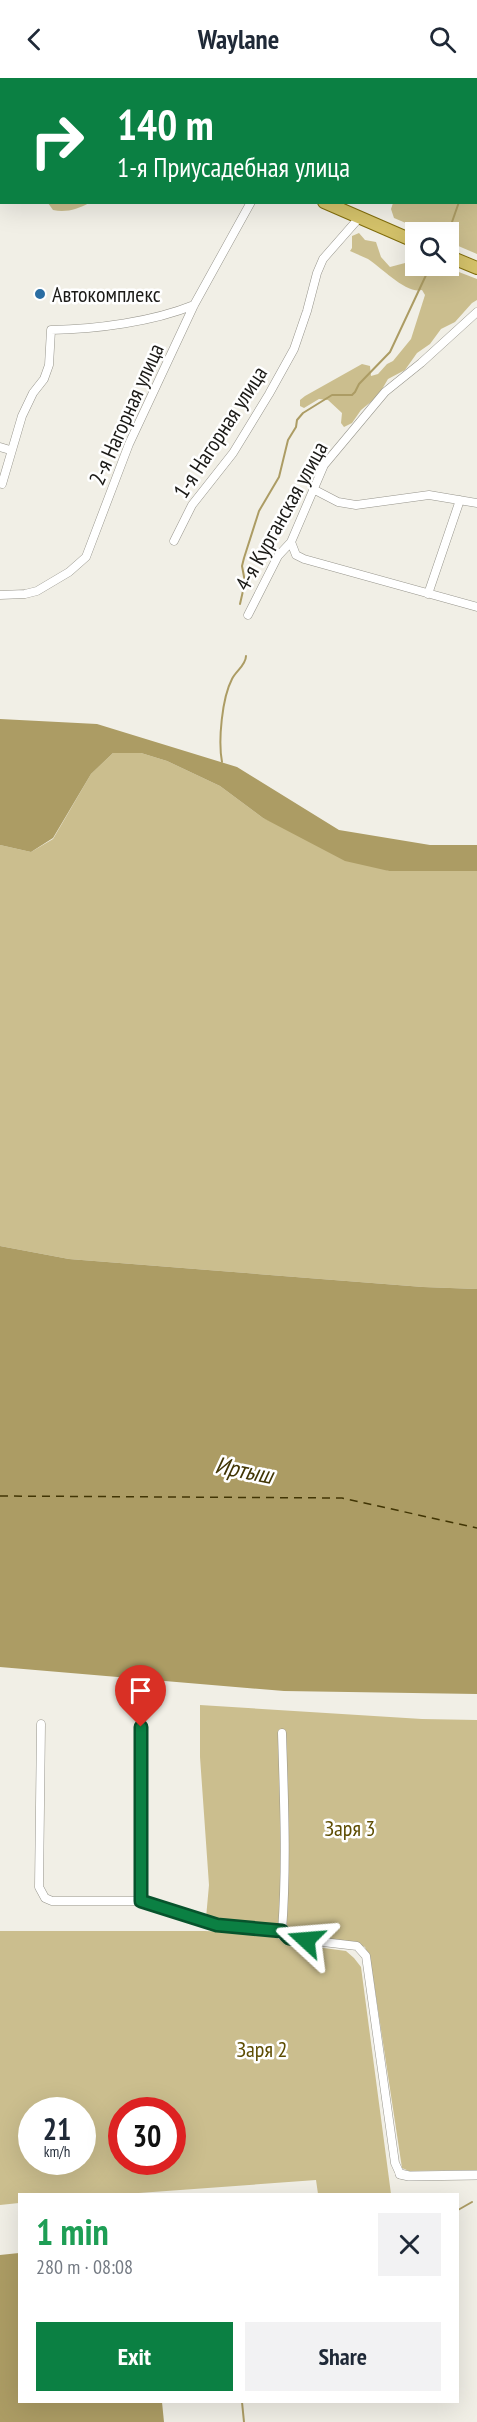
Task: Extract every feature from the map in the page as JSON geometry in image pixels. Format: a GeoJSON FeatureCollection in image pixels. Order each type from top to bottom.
{"type":"FeatureCollection","features":[{"type":"Feature","properties":{"kind":"main road"},"geometry":{"type":"LineString","coordinates":[[328,204],[405,237]]}},
{"type":"Feature","properties":{"kind":"main road"},"geometry":{"type":"LineString","coordinates":[[459,261],[477,268]]}},
{"type":"Feature","properties":{"kind":"street","name":"2-я Нагорная улица"},"geometry":{"type":"LineString","coordinates":[[0,595],[37,591],[69,572],[86,556],[129,444],[194,305],[250,204]]}},
{"type":"Feature","properties":{"kind":"street","name":"1-я Нагорная улица"},"geometry":{"type":"LineString","coordinates":[[174,541],[192,505],[233,453],[289,358],[307,311],[316,273],[323,259],[359,218]]}},
{"type":"Feature","properties":{"kind":"street"},"geometry":{"type":"LineString","coordinates":[[2,484],[10,450],[22,416],[33,393],[44,379],[49,365],[51,330],[154,318],[173,314],[194,305]]}},
{"type":"Feature","properties":{"kind":"street","name":"4-я Курганская улица"},"geometry":{"type":"LineString","coordinates":[[248,615],[278,556],[291,542],[324,465],[375,402],[477,312]]}},
{"type":"Feature","properties":{"kind":"street"},"geometry":{"type":"LineString","coordinates":[[0,447],[10,450]]}},
{"type":"Feature","properties":{"kind":"street"},"geometry":{"type":"LineString","coordinates":[[313,489],[338,502],[356,505],[429,495],[477,503]]}},
{"type":"Feature","properties":{"kind":"street"},"geometry":{"type":"LineString","coordinates":[[428,594],[460,500]]}},
{"type":"Feature","properties":{"kind":"street"},"geometry":{"type":"LineString","coordinates":[[291,542],[296,555],[304,559],[477,607]]}},
{"type":"Feature","properties":{"kind":"street"},"geometry":{"type":"LineString","coordinates":[[40,1724],[39,1887],[45,1898],[141,1901],[217,1925],[282,1931],[289,1938],[357,1946],[366,1956],[395,2163],[400,2174],[409,2176],[477,2175]]}},
{"type":"Feature","properties":{"kind":"street"},"geometry":{"type":"LineString","coordinates":[[141,1727],[141,1901]]}},
{"type":"Feature","properties":{"kind":"street"},"geometry":{"type":"LineString","coordinates":[[282,1733],[285,1904],[282,1931]]}},
{"type":"Feature","properties":{"kind":"green space"},"geometry":{"type":"Polygon","coordinates":[[[49,204],[87,204],[67,211],[53,210],[49,204]]]}},
{"type":"Feature","properties":{"kind":"green space"},"geometry":{"type":"Polygon","coordinates":[[[393,204],[477,204],[477,254],[459,246],[459,222],[405,223],[394,218],[391,209],[393,204]]]}},
{"type":"Feature","properties":{"kind":"green space"},"geometry":{"type":"Polygon","coordinates":[[[359,233],[365,240],[376,242],[381,257],[390,267],[405,263],[405,276],[459,276],[459,272],[477,279],[477,300],[455,322],[441,329],[430,344],[417,353],[405,370],[388,379],[378,396],[361,410],[352,423],[344,427],[341,423],[342,413],[328,400],[319,399],[304,408],[300,406],[300,400],[362,364],[370,366],[371,376],[378,374],[393,361],[411,339],[425,295],[422,290],[409,288],[368,259],[350,251],[352,236],[359,233]]]}},
{"type":"Feature","properties":{"kind":"green space"},"geometry":{"type":"Polygon","coordinates":[[[113,753],[141,753],[167,761],[220,786],[263,818],[389,871],[477,871],[477,1289],[423,1287],[69,1259],[0,1246],[0,845],[31,852],[53,839],[91,774],[113,753]]]}},
{"type":"Feature","properties":{"kind":"green space","name":"Заря 3"},"geometry":{"type":"Polygon","coordinates":[[[200,1705],[422,1719],[477,1720],[477,2170],[409,2171],[402,2168],[372,1970],[365,1947],[346,1942],[296,1936],[286,1933],[285,1926],[211,1921],[206,1918],[209,1885],[200,1757],[200,1705]]]}},
{"type":"Feature","properties":{"kind":"green space","name":"Заря 2"},"geometry":{"type":"Polygon","coordinates":[[[0,1931],[205,1931],[271,1934],[282,1941],[294,1944],[346,1951],[361,1967],[391,2193],[318,2193],[316,2180],[139,2193],[18,2193],[18,2203],[0,2205],[0,1931]]]}},
{"type":"Feature","properties":{"kind":"water"},"geometry":{"type":"Polygon","coordinates":[[[0,719],[97,724],[237,767],[339,830],[430,845],[477,845],[477,871],[389,871],[345,861],[263,818],[220,786],[167,761],[141,753],[113,753],[91,774],[53,838],[31,852],[0,845],[0,719]]]}},
{"type":"Feature","properties":{"kind":"water","name":"Иртыш"},"geometry":{"type":"Polygon","coordinates":[[[0,1246],[69,1259],[423,1287],[477,1289],[477,1694],[284,1691],[0,1667],[0,1246]]]}},
{"type":"Feature","properties":{"kind":"water"},"geometry":{"type":"Polygon","coordinates":[[[18,2253],[18,2403],[162,2403],[164,2422],[0,2422],[0,2255],[18,2253]]]}},
{"type":"Feature","properties":{"kind":"waterway"},"geometry":{"type":"LineString","coordinates":[[452,222],[458,204]]}},
{"type":"Feature","properties":{"kind":"waterway"},"geometry":{"type":"LineString","coordinates":[[240,604],[245,582],[242,566],[244,558],[259,511],[279,477],[288,440],[296,427],[297,420],[303,413],[332,395],[352,395],[355,392],[359,384],[390,352],[426,276]]}},
{"type":"Feature","properties":{"kind":"waterway"},"geometry":{"type":"LineString","coordinates":[[222,762],[223,708],[232,679],[246,656]]}},
{"type":"Feature","properties":{"kind":"waterway"},"geometry":{"type":"LineString","coordinates":[[459,2209],[472,2202]]}},
{"type":"Feature","properties":{"kind":"waterway"},"geometry":{"type":"LineString","coordinates":[[242,2403],[244,2422]]}},
{"type":"Feature","properties":{"kind":"ferry route"},"geometry":{"type":"LineString","coordinates":[[0,1496],[342,1498],[477,1528]]}},
{"type":"Feature","properties":{"kind":"place","name":"Автокомплекс"},"geometry":{"type":"Point","coordinates":[40,294]}},
{"type":"Feature","properties":{"kind":"route"},"geometry":{"type":"LineString","coordinates":[[141,1727],[141,1901],[217,1925],[282,1931],[289,1938],[306,1940]]}}]}
